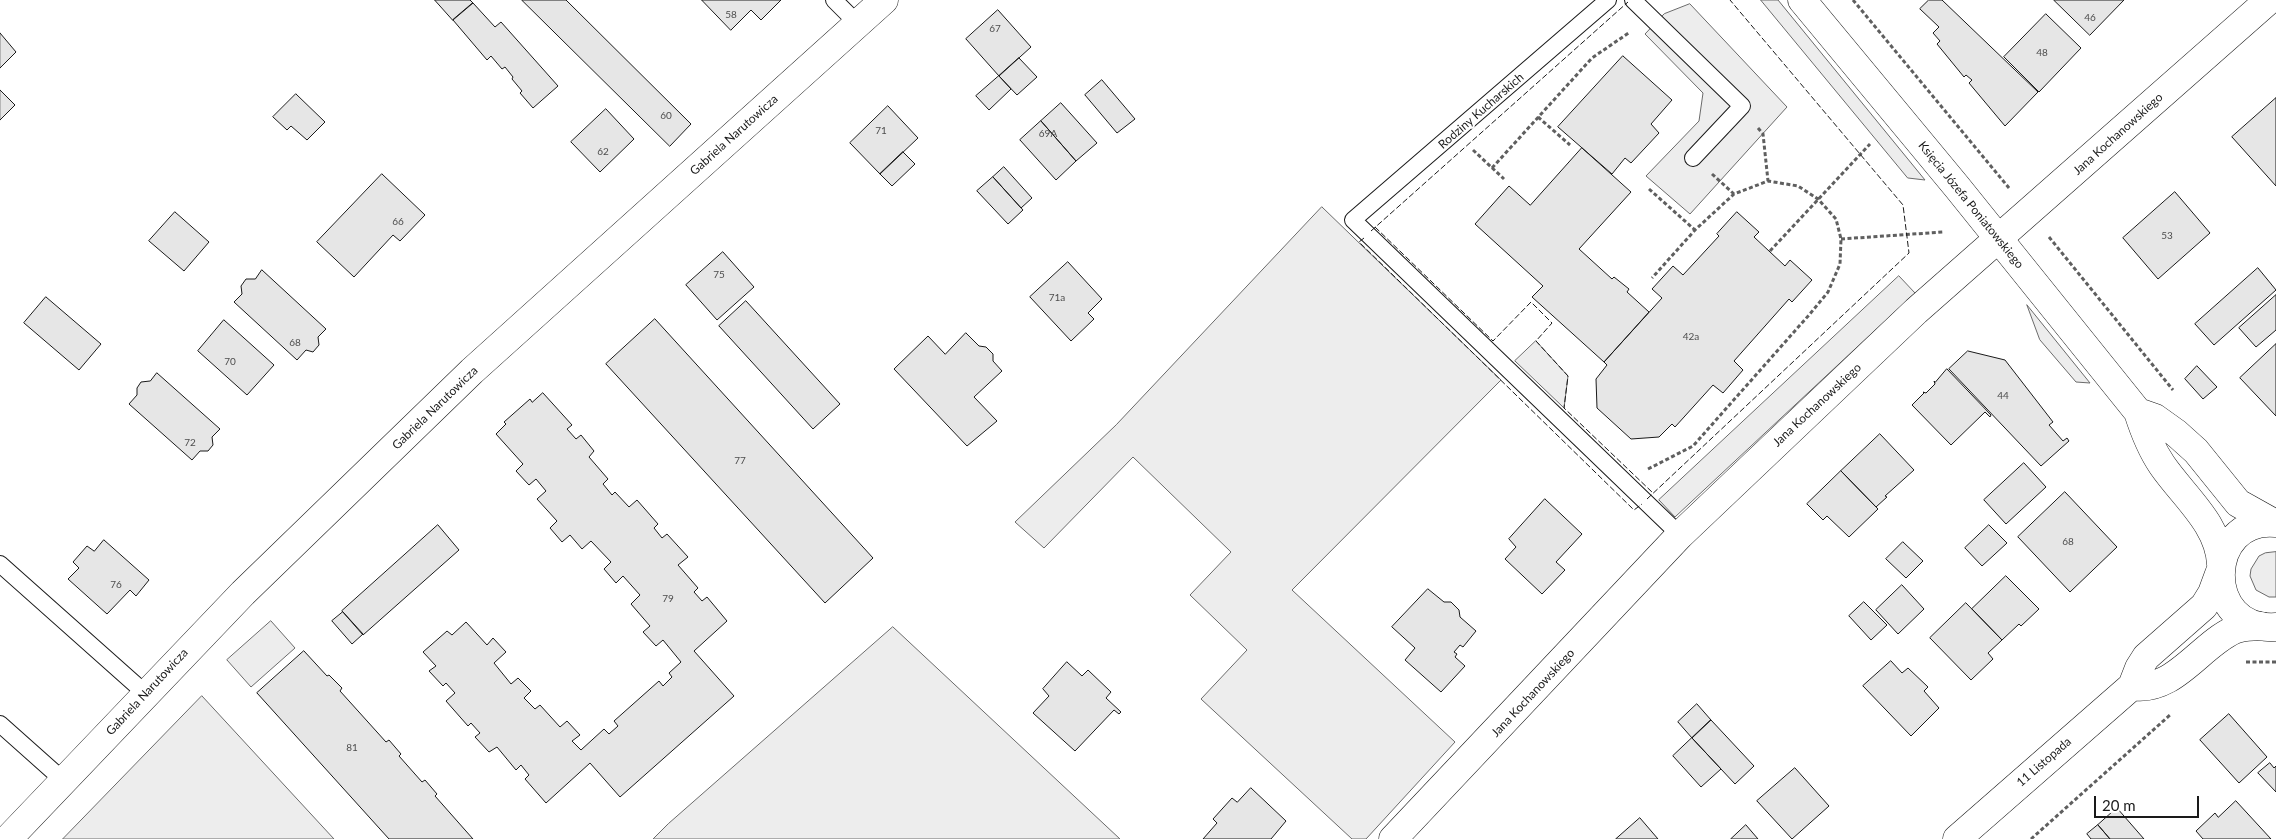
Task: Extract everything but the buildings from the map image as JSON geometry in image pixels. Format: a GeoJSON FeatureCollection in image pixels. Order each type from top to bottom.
{"type":"FeatureCollection","features":[{"type":"Feature","properties":{"kind":"street","name":"Gabriela Narutowicza"},"geometry":{"type":"LineString","coordinates":[[8,839],[145,693],[243,593],[472,371],[884,0]]}},
{"type":"Feature","properties":{"kind":"street","name":"Księcia Józefa Poniatowskiego"},"geometry":{"type":"LineString","coordinates":[[1802,0],[1999,238],[2138,412],[2148,441],[2161,464],[2214,534],[2220,551],[2223,594],[2234,612],[2251,623],[2271,627]]}},
{"type":"Feature","properties":{"kind":"street","name":"Jana Kochanowskiego"},"geometry":{"type":"LineString","coordinates":[[1393,839],[1680,535],[1916,311],[2269,0]]}},
{"type":"Feature","properties":{"kind":"street","name":"Księcia Józefa Poniatowskiego"},"geometry":{"type":"LineString","coordinates":[[2138,412],[2155,418],[2176,433],[2196,451],[2238,502],[2274,522]]}},
{"type":"Feature","properties":{"kind":"street","name":"11 Listopada"},"geometry":{"type":"LineString","coordinates":[[1957,839],[2132,686],[2146,657],[2208,600],[2229,545],[2243,531],[2262,523],[2274,522]]}},
{"type":"Feature","properties":{"kind":"street"},"geometry":{"type":"LineString","coordinates":[[2132,686],[2143,688],[2162,682],[2221,637],[2236,629],[2271,627]]}},
{"type":"Feature","properties":{"kind":"lane"},"geometry":{"type":"LineString","coordinates":[[834,0],[857,23]]}},
{"type":"Feature","properties":{"kind":"lane","name":"Rodziny Kucharskich"},"geometry":{"type":"LineString","coordinates":[[1608,0],[1353,220],[1623,481]]}},
{"type":"Feature","properties":{"kind":"lane"},"geometry":{"type":"LineString","coordinates":[[1633,0],[1742,106],[1693,158]]}},
{"type":"Feature","properties":{"kind":"lane"},"geometry":{"type":"LineString","coordinates":[[1623,481],[1680,535]]}},
{"type":"Feature","properties":{"kind":"lane"},"geometry":{"type":"LineString","coordinates":[[0,564],[145,693]]}},
{"type":"Feature","properties":{"kind":"lane"},"geometry":{"type":"LineString","coordinates":[[0,724],[64,781]]}},
{"type":"Feature","properties":{"kind":"path"},"geometry":{"type":"LineString","coordinates":[[1853,0],[2014,193]]}},
{"type":"Feature","properties":{"kind":"path"},"geometry":{"type":"LineString","coordinates":[[1492,168],[1592,58],[1650,17]]}},
{"type":"Feature","properties":{"kind":"path"},"geometry":{"type":"LineString","coordinates":[[1538,117],[1570,145]]}},
{"type":"Feature","properties":{"kind":"path"},"geometry":{"type":"LineString","coordinates":[[1455,133],[1504,179]]}},
{"type":"Feature","properties":{"kind":"path"},"geometry":{"type":"LineString","coordinates":[[1763,134],[1768,181]]}},
{"type":"Feature","properties":{"kind":"path"},"geometry":{"type":"LineString","coordinates":[[1770,251],[1870,144]]}},
{"type":"Feature","properties":{"kind":"path"},"geometry":{"type":"LineString","coordinates":[[1623,481],[1694,446],[1828,292],[1840,264],[1841,239],[1836,220],[1818,199],[1798,186],[1768,181],[1734,194],[1695,230],[1652,278]]}},
{"type":"Feature","properties":{"kind":"path"},"geometry":{"type":"LineString","coordinates":[[1720,182],[1734,194]]}},
{"type":"Feature","properties":{"kind":"path"},"geometry":{"type":"LineString","coordinates":[[1648,189],[1695,230]]}},
{"type":"Feature","properties":{"kind":"path"},"geometry":{"type":"LineString","coordinates":[[1841,239],[1943,232]]}},
{"type":"Feature","properties":{"kind":"path"},"geometry":{"type":"LineString","coordinates":[[2045,232],[2124,332]]}},
{"type":"Feature","properties":{"kind":"path"},"geometry":{"type":"LineString","coordinates":[[2241,662],[2276,662]]}},
{"type":"Feature","properties":{"kind":"path"},"geometry":{"type":"LineString","coordinates":[[2031,839],[2174,712]]}},
{"type":"Feature","properties":{"kind":"shaded area"},"geometry":{"type":"Polygon","coordinates":[[[1761,0],[1778,0],[1925,180],[1908,178],[1761,0]]]}},
{"type":"Feature","properties":{"kind":"shaded area"},"geometry":{"type":"Polygon","coordinates":[[[1690,4],[1787,107],[1690,214],[1646,176],[1699,121],[1703,93],[1645,34],[1664,14],[1690,4]]]}},
{"type":"Feature","properties":{"kind":"shaded area"},"geometry":{"type":"Polygon","coordinates":[[[1322,207],[1501,380],[1292,590],[1455,742],[1366,839],[1352,839],[1201,699],[1247,650],[1190,595],[1231,552],[1133,457],[1044,548],[1015,522],[1116,425],[1322,207]]]}},
{"type":"Feature","properties":{"kind":"shaded area"},"geometry":{"type":"Polygon","coordinates":[[[1899,276],[1915,293],[1675,517],[1659,500],[1899,276]]]}},
{"type":"Feature","properties":{"kind":"shaded area"},"geometry":{"type":"Polygon","coordinates":[[[2027,305],[2090,383],[2076,382],[2040,340],[2027,305]]]}},
{"type":"Feature","properties":{"kind":"shaded area"},"geometry":{"type":"Polygon","coordinates":[[[1536,341],[1568,376],[1564,408],[1515,361],[1536,341]]]}},
{"type":"Feature","properties":{"kind":"shaded area"},"geometry":{"type":"Polygon","coordinates":[[[2276,552],[2276,597],[2269,597],[2256,590],[2250,576],[2251,569],[2259,556],[2265,553],[2276,552]]]}},
{"type":"Feature","properties":{"kind":"shaded area"},"geometry":{"type":"Polygon","coordinates":[[[271,621],[295,648],[251,687],[227,660],[271,621]]]}},
{"type":"Feature","properties":{"kind":"shaded area"},"geometry":{"type":"Polygon","coordinates":[[[893,627],[1120,839],[653,839],[668,824],[893,627]]]}},
{"type":"Feature","properties":{"kind":"shaded area"},"geometry":{"type":"Polygon","coordinates":[[[202,696],[334,839],[63,839],[202,696]]]}},
{"type":"Feature","properties":{"kind":"fence"},"geometry":{"type":"LineString","coordinates":[[1647,499],[1909,253],[1903,205],[1730,0]]}},
{"type":"Feature","properties":{"kind":"fence"},"geometry":{"type":"LineString","coordinates":[[1371,231],[1628,2]]}},
{"type":"Feature","properties":{"kind":"fence"},"geometry":{"type":"LineString","coordinates":[[1375,227],[1493,341],[1531,302],[1552,323],[1536,341],[1568,376],[1564,408],[1653,493]]}},
{"type":"Feature","properties":{"kind":"fence"},"geometry":{"type":"LineString","coordinates":[[1364,238],[1359,242],[1634,510],[1642,504]]}}]}
